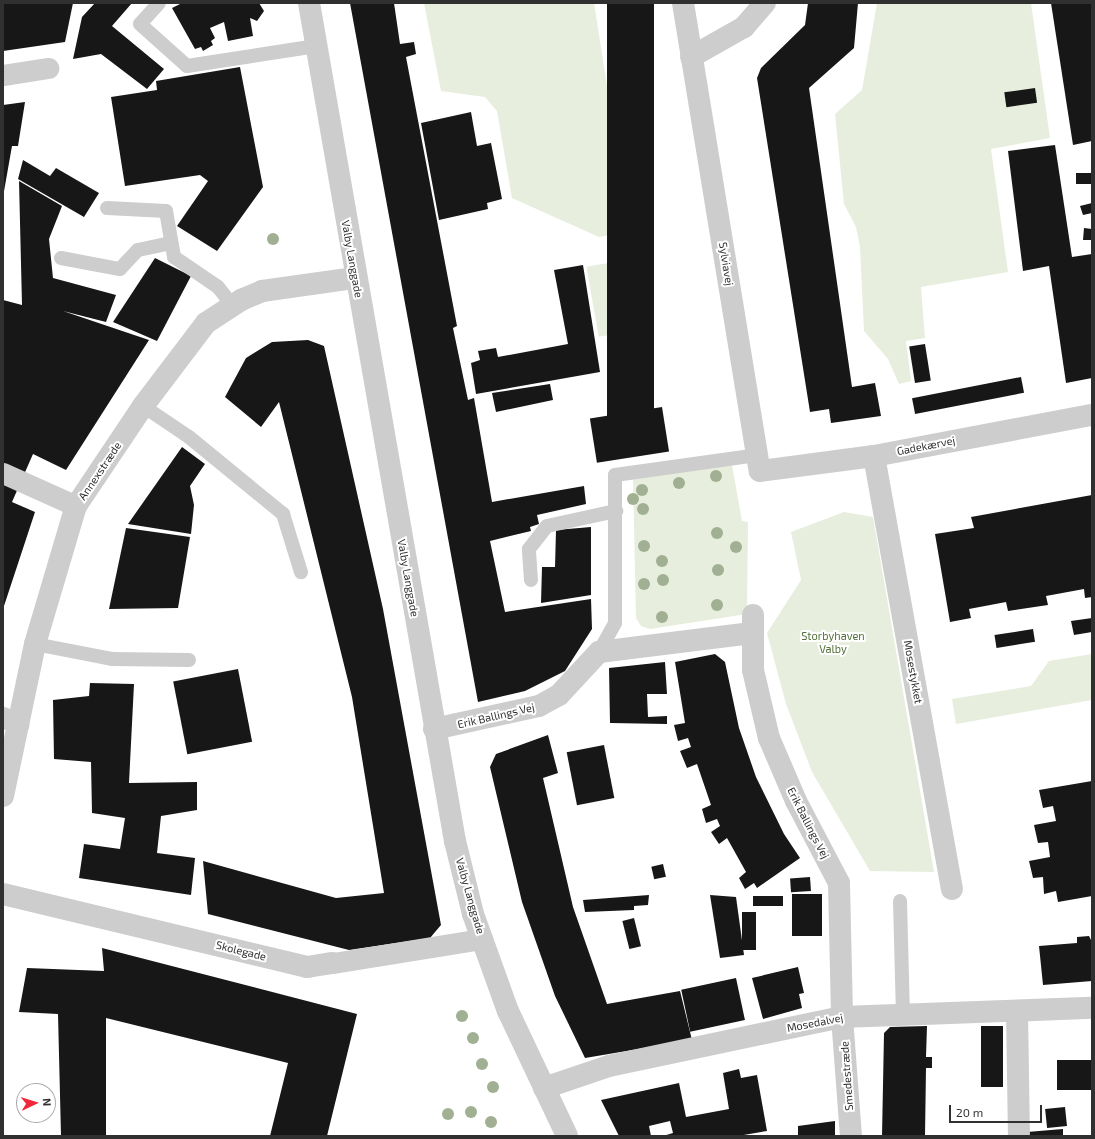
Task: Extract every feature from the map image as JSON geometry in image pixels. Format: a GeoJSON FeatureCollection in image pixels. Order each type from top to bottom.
{"type":"FeatureCollection","features":[{"type":"Feature","properties":{"kind":"street","name":"Valby Langgade"},"geometry":{"type":"LineString","coordinates":[[309,3],[355,278],[434,730],[455,841],[482,940],[508,1011],[567,1136]]}},
{"type":"Feature","properties":{"kind":"street","name":"Sylviavej"},"geometry":{"type":"LineString","coordinates":[[683,3],[758,463]]}},
{"type":"Feature","properties":{"kind":"street"},"geometry":{"type":"LineString","coordinates":[[691,57],[744,27],[765,3]]}},
{"type":"Feature","properties":{"kind":"street"},"geometry":{"type":"LineString","coordinates":[[3,75],[48,68]]}},
{"type":"Feature","properties":{"kind":"street","name":"Annexstræde"},"geometry":{"type":"LineString","coordinates":[[3,796],[10,721],[35,644],[76,506],[143,406],[206,323],[233,306],[262,291],[355,278]]}},
{"type":"Feature","properties":{"kind":"street","name":"Gadekærvej"},"geometry":{"type":"LineString","coordinates":[[758,463],[874,456],[1092,415]]}},
{"type":"Feature","properties":{"kind":"street","name":"Mosestykket"},"geometry":{"type":"LineString","coordinates":[[874,456],[952,889]]}},
{"type":"Feature","properties":{"kind":"street"},"geometry":{"type":"LineString","coordinates":[[3,473],[76,506]]}},
{"type":"Feature","properties":{"kind":"street","name":"Erik Ballings Vej"},"geometry":{"type":"LineString","coordinates":[[434,730],[539,706],[559,695],[599,652],[752,624],[753,670],[769,738],[796,801],[839,883],[842,1017]]}},
{"type":"Feature","properties":{"kind":"street","name":"Skolegade"},"geometry":{"type":"LineString","coordinates":[[3,894],[307,967],[482,940]]}},
{"type":"Feature","properties":{"kind":"street","name":"Mosedalvej"},"geometry":{"type":"LineString","coordinates":[[544,1088],[609,1066],[842,1017],[1092,1008]]}},
{"type":"Feature","properties":{"kind":"street"},"geometry":{"type":"LineString","coordinates":[[1017,1011],[1019,1136]]}},
{"type":"Feature","properties":{"kind":"street","name":"Smedestræde"},"geometry":{"type":"LineString","coordinates":[[842,1017],[851,1136]]}},
{"type":"Feature","properties":{"kind":"lane"},"geometry":{"type":"LineString","coordinates":[[159,3],[140,24],[187,66],[316,46]]}},
{"type":"Feature","properties":{"kind":"lane"},"geometry":{"type":"LineString","coordinates":[[107,208],[166,211],[174,257],[218,287],[233,306]]}},
{"type":"Feature","properties":{"kind":"lane"},"geometry":{"type":"LineString","coordinates":[[62,258],[120,269],[138,250],[172,243]]}},
{"type":"Feature","properties":{"kind":"lane"},"geometry":{"type":"LineString","coordinates":[[143,406],[189,437],[283,514],[301,572]]}},
{"type":"Feature","properties":{"kind":"lane"},"geometry":{"type":"LineString","coordinates":[[599,652],[615,623],[615,475],[758,463]]}},
{"type":"Feature","properties":{"kind":"lane"},"geometry":{"type":"LineString","coordinates":[[531,580],[529,549],[547,526],[616,511]]}},
{"type":"Feature","properties":{"kind":"lane"},"geometry":{"type":"LineString","coordinates":[[35,644],[112,659],[189,660]]}},
{"type":"Feature","properties":{"kind":"lane"},"geometry":{"type":"LineString","coordinates":[[900,901],[903,1014]]}},
{"type":"Feature","properties":{"kind":"green space"},"geometry":{"type":"Polygon","coordinates":[[[424,3],[594,3],[630,231],[599,237],[512,198],[497,111],[485,97],[441,91],[424,3]]]}},
{"type":"Feature","properties":{"kind":"green space"},"geometry":{"type":"Polygon","coordinates":[[[877,3],[1031,3],[1050,138],[991,149],[1008,272],[921,287],[925,338],[906,341],[911,381],[899,384],[888,359],[864,331],[860,247],[856,227],[844,204],[835,114],[862,90],[877,3]]]}},
{"type":"Feature","properties":{"kind":"green space"},"geometry":{"type":"Polygon","coordinates":[[[614,262],[626,332],[599,337],[586,267],[614,262]]]}},
{"type":"Feature","properties":{"kind":"green space"},"geometry":{"type":"Polygon","coordinates":[[[732,465],[742,521],[748,522],[747,614],[650,629],[641,626],[636,618],[633,477],[732,465]]]}},
{"type":"Feature","properties":{"kind":"green space","name":"Storbyhaven Valby"},"geometry":{"type":"Polygon","coordinates":[[[844,512],[873,517],[934,872],[870,871],[812,772],[786,704],[767,633],[801,580],[791,532],[844,512]]]}},
{"type":"Feature","properties":{"kind":"green space"},"geometry":{"type":"Polygon","coordinates":[[[1092,654],[1092,700],[956,724],[952,699],[1031,686],[1049,661],[1092,654]]]}},
{"type":"Feature","properties":{"kind":"building"},"geometry":{"type":"Polygon","coordinates":[[[3,3],[73,3],[65,42],[3,51],[3,3]]]}},
{"type":"Feature","properties":{"kind":"building"},"geometry":{"type":"Polygon","coordinates":[[[95,3],[132,3],[112,26],[164,69],[147,89],[101,54],[73,59],[82,17],[95,3]]]}},
{"type":"Feature","properties":{"kind":"building"},"geometry":{"type":"Polygon","coordinates":[[[182,3],[259,3],[264,11],[257,21],[250,18],[253,36],[228,41],[224,22],[210,28],[215,38],[211,41],[213,45],[203,51],[201,47],[195,49],[172,8],[182,3]]]}},
{"type":"Feature","properties":{"kind":"building"},"geometry":{"type":"Polygon","coordinates":[[[350,3],[394,3],[400,44],[414,42],[416,54],[406,57],[457,326],[453,328],[468,400],[474,398],[492,502],[584,486],[586,504],[537,515],[539,524],[530,527],[531,531],[490,541],[505,612],[591,599],[592,629],[565,671],[525,691],[478,702],[350,3]]]}},
{"type":"Feature","properties":{"kind":"building"},"geometry":{"type":"Polygon","coordinates":[[[607,3],[654,3],[654,431],[607,431],[607,3]]]}},
{"type":"Feature","properties":{"kind":"building"},"geometry":{"type":"Polygon","coordinates":[[[808,3],[858,3],[854,48],[809,88],[852,387],[875,383],[881,416],[831,423],[829,409],[810,412],[757,78],[761,68],[805,25],[808,3]]]}},
{"type":"Feature","properties":{"kind":"building"},"geometry":{"type":"Polygon","coordinates":[[[1051,3],[1092,3],[1092,141],[1073,145],[1051,3]]]}},
{"type":"Feature","properties":{"kind":"building"},"geometry":{"type":"Polygon","coordinates":[[[240,67],[263,187],[217,251],[177,226],[208,181],[200,175],[125,186],[111,97],[157,90],[156,81],[240,67]]]}},
{"type":"Feature","properties":{"kind":"building"},"geometry":{"type":"Polygon","coordinates":[[[1035,88],[1037,103],[1006,107],[1004,92],[1035,88]]]}},
{"type":"Feature","properties":{"kind":"building"},"geometry":{"type":"Polygon","coordinates":[[[25,102],[18,146],[12,146],[3,197],[3,105],[25,102]]]}},
{"type":"Feature","properties":{"kind":"building"},"geometry":{"type":"Polygon","coordinates":[[[471,112],[477,146],[491,143],[502,199],[487,203],[488,209],[439,220],[421,123],[471,112]]]}},
{"type":"Feature","properties":{"kind":"building"},"geometry":{"type":"Polygon","coordinates":[[[1055,145],[1072,257],[1092,254],[1092,378],[1066,383],[1049,266],[1023,271],[1008,151],[1055,145]]]}},
{"type":"Feature","properties":{"kind":"building"},"geometry":{"type":"Polygon","coordinates":[[[23,160],[50,176],[56,168],[99,193],[84,217],[18,179],[23,160]]]}},
{"type":"Feature","properties":{"kind":"building"},"geometry":{"type":"Polygon","coordinates":[[[1076,173],[1092,173],[1092,184],[1076,184],[1076,173]]]}},
{"type":"Feature","properties":{"kind":"building"},"geometry":{"type":"Polygon","coordinates":[[[19,181],[62,206],[49,239],[53,278],[116,295],[106,322],[63,311],[149,340],[66,470],[33,454],[12,502],[35,512],[3,609],[3,300],[22,305],[19,181]]]}},
{"type":"Feature","properties":{"kind":"building"},"geometry":{"type":"Polygon","coordinates":[[[1092,203],[1092,213],[1083,215],[1080,206],[1092,203]]]}},
{"type":"Feature","properties":{"kind":"building"},"geometry":{"type":"Polygon","coordinates":[[[1084,228],[1092,229],[1092,240],[1083,240],[1084,228]]]}},
{"type":"Feature","properties":{"kind":"building"},"geometry":{"type":"Polygon","coordinates":[[[155,258],[191,276],[157,341],[113,322],[155,258]]]}},
{"type":"Feature","properties":{"kind":"building"},"geometry":{"type":"Polygon","coordinates":[[[583,265],[600,372],[476,394],[471,363],[480,360],[478,351],[496,348],[498,357],[568,344],[554,270],[583,265]]]}},
{"type":"Feature","properties":{"kind":"building"},"geometry":{"type":"Polygon","coordinates":[[[308,340],[324,346],[383,609],[441,925],[430,938],[349,950],[208,914],[203,861],[336,898],[384,893],[352,697],[279,402],[261,427],[225,397],[246,358],[272,342],[308,340]]]}},
{"type":"Feature","properties":{"kind":"building"},"geometry":{"type":"Polygon","coordinates":[[[925,344],[931,381],[915,383],[909,347],[925,344]]]}},
{"type":"Feature","properties":{"kind":"building"},"geometry":{"type":"Polygon","coordinates":[[[1021,377],[1024,393],[915,414],[912,398],[1021,377]]]}},
{"type":"Feature","properties":{"kind":"building"},"geometry":{"type":"Polygon","coordinates":[[[550,384],[553,400],[496,412],[492,393],[550,384]]]}},
{"type":"Feature","properties":{"kind":"building"},"geometry":{"type":"Polygon","coordinates":[[[662,407],[669,451],[597,463],[590,418],[662,407]]]}},
{"type":"Feature","properties":{"kind":"building"},"geometry":{"type":"Polygon","coordinates":[[[182,447],[205,464],[190,486],[194,505],[191,534],[128,524],[182,447]]]}},
{"type":"Feature","properties":{"kind":"building"},"geometry":{"type":"Polygon","coordinates":[[[1092,495],[1092,597],[1085,598],[1084,589],[1046,596],[1048,605],[1008,611],[1006,602],[969,609],[971,618],[950,622],[935,534],[974,528],[971,517],[1092,495]]]}},
{"type":"Feature","properties":{"kind":"building"},"geometry":{"type":"Polygon","coordinates":[[[591,527],[591,595],[541,603],[542,567],[555,567],[556,530],[591,527]]]}},
{"type":"Feature","properties":{"kind":"building"},"geometry":{"type":"Polygon","coordinates":[[[126,528],[190,537],[178,608],[109,609],[126,528]]]}},
{"type":"Feature","properties":{"kind":"building"},"geometry":{"type":"Polygon","coordinates":[[[1092,618],[1092,632],[1074,635],[1071,621],[1092,618]]]}},
{"type":"Feature","properties":{"kind":"building"},"geometry":{"type":"Polygon","coordinates":[[[1033,629],[1035,642],[997,648],[994,635],[1033,629]]]}},
{"type":"Feature","properties":{"kind":"building"},"geometry":{"type":"Polygon","coordinates":[[[715,654],[725,662],[739,728],[756,777],[784,834],[800,858],[757,888],[754,883],[745,889],[739,878],[746,872],[727,838],[719,844],[711,832],[720,826],[717,819],[706,823],[702,809],[711,805],[697,764],[687,768],[680,751],[691,747],[688,738],[678,741],[674,725],[685,723],[675,662],[715,654]]]}},
{"type":"Feature","properties":{"kind":"building"},"geometry":{"type":"Polygon","coordinates":[[[665,662],[667,694],[647,694],[648,717],[667,716],[667,724],[610,723],[609,668],[665,662]]]}},
{"type":"Feature","properties":{"kind":"building"},"geometry":{"type":"Polygon","coordinates":[[[238,669],[252,742],[187,754],[173,682],[238,669]]]}},
{"type":"Feature","properties":{"kind":"building"},"geometry":{"type":"Polygon","coordinates":[[[90,683],[134,684],[129,783],[197,782],[197,810],[161,816],[157,853],[195,858],[191,895],[79,878],[84,844],[120,849],[125,818],[92,813],[91,762],[54,759],[53,700],[89,696],[90,683]]]}},
{"type":"Feature","properties":{"kind":"building"},"geometry":{"type":"Polygon","coordinates":[[[548,735],[558,773],[543,778],[573,907],[607,1004],[680,991],[692,1040],[585,1058],[555,996],[522,902],[490,767],[496,754],[548,735]]]}},
{"type":"Feature","properties":{"kind":"building"},"geometry":{"type":"Polygon","coordinates":[[[604,745],[614,798],[577,805],[567,752],[604,745]]]}},
{"type":"Feature","properties":{"kind":"building"},"geometry":{"type":"Polygon","coordinates":[[[1092,781],[1092,896],[1058,902],[1056,891],[1044,894],[1043,877],[1033,878],[1029,861],[1050,857],[1048,842],[1038,843],[1034,825],[1056,821],[1053,806],[1043,808],[1039,790],[1092,781]]]}},
{"type":"Feature","properties":{"kind":"building"},"geometry":{"type":"Polygon","coordinates":[[[663,864],[666,877],[654,879],[651,867],[663,864]]]}},
{"type":"Feature","properties":{"kind":"building"},"geometry":{"type":"Polygon","coordinates":[[[810,877],[811,891],[791,892],[790,878],[810,877]]]}},
{"type":"Feature","properties":{"kind":"building"},"geometry":{"type":"Polygon","coordinates":[[[792,894],[822,894],[822,936],[792,936],[792,894]]]}},
{"type":"Feature","properties":{"kind":"building"},"geometry":{"type":"Polygon","coordinates":[[[649,895],[648,905],[634,906],[634,910],[585,912],[583,900],[649,895]]]}},
{"type":"Feature","properties":{"kind":"building"},"geometry":{"type":"Polygon","coordinates":[[[710,895],[736,897],[744,955],[720,958],[710,895]]]}},
{"type":"Feature","properties":{"kind":"building"},"geometry":{"type":"Polygon","coordinates":[[[753,896],[783,896],[783,906],[753,906],[753,896]]]}},
{"type":"Feature","properties":{"kind":"building"},"geometry":{"type":"Polygon","coordinates":[[[742,912],[756,912],[756,950],[742,950],[742,912]]]}},
{"type":"Feature","properties":{"kind":"building"},"geometry":{"type":"Polygon","coordinates":[[[634,918],[641,946],[629,949],[622,921],[634,918]]]}},
{"type":"Feature","properties":{"kind":"building"},"geometry":{"type":"Polygon","coordinates":[[[1089,936],[1092,942],[1092,981],[1043,985],[1039,946],[1077,943],[1077,937],[1089,936]]]}},
{"type":"Feature","properties":{"kind":"building"},"geometry":{"type":"Polygon","coordinates":[[[102,948],[357,1014],[327,1136],[270,1136],[288,1063],[106,1018],[106,1136],[61,1136],[58,1014],[19,1012],[27,968],[104,971],[102,948]]]}},
{"type":"Feature","properties":{"kind":"building"},"geometry":{"type":"Polygon","coordinates":[[[798,967],[804,993],[799,994],[802,1008],[763,1019],[752,978],[798,967]]]}},
{"type":"Feature","properties":{"kind":"building"},"geometry":{"type":"Polygon","coordinates":[[[736,978],[745,1020],[690,1032],[681,990],[736,978]]]}},
{"type":"Feature","properties":{"kind":"building"},"geometry":{"type":"Polygon","coordinates":[[[927,1026],[926,1057],[932,1057],[932,1068],[926,1068],[925,1136],[882,1136],[884,1033],[890,1027],[927,1026]]]}},
{"type":"Feature","properties":{"kind":"building"},"geometry":{"type":"Polygon","coordinates":[[[981,1026],[1003,1026],[1003,1087],[981,1087],[981,1026]]]}},
{"type":"Feature","properties":{"kind":"building"},"geometry":{"type":"Polygon","coordinates":[[[1057,1060],[1092,1060],[1092,1090],[1057,1090],[1057,1060]]]}},
{"type":"Feature","properties":{"kind":"building"},"geometry":{"type":"Polygon","coordinates":[[[739,1069],[741,1078],[757,1075],[767,1131],[738,1136],[663,1136],[673,1133],[670,1121],[649,1126],[651,1136],[619,1136],[601,1100],[679,1083],[686,1117],[729,1109],[723,1073],[739,1069]]]}},
{"type":"Feature","properties":{"kind":"building"},"geometry":{"type":"Polygon","coordinates":[[[1065,1107],[1067,1126],[1047,1128],[1045,1109],[1065,1107]]]}},
{"type":"Feature","properties":{"kind":"building"},"geometry":{"type":"Polygon","coordinates":[[[835,1121],[835,1136],[798,1136],[798,1126],[835,1121]]]}},
{"type":"Feature","properties":{"kind":"building"},"geometry":{"type":"Polygon","coordinates":[[[1063,1129],[1063,1136],[1028,1136],[1027,1132],[1063,1129]]]}}]}
